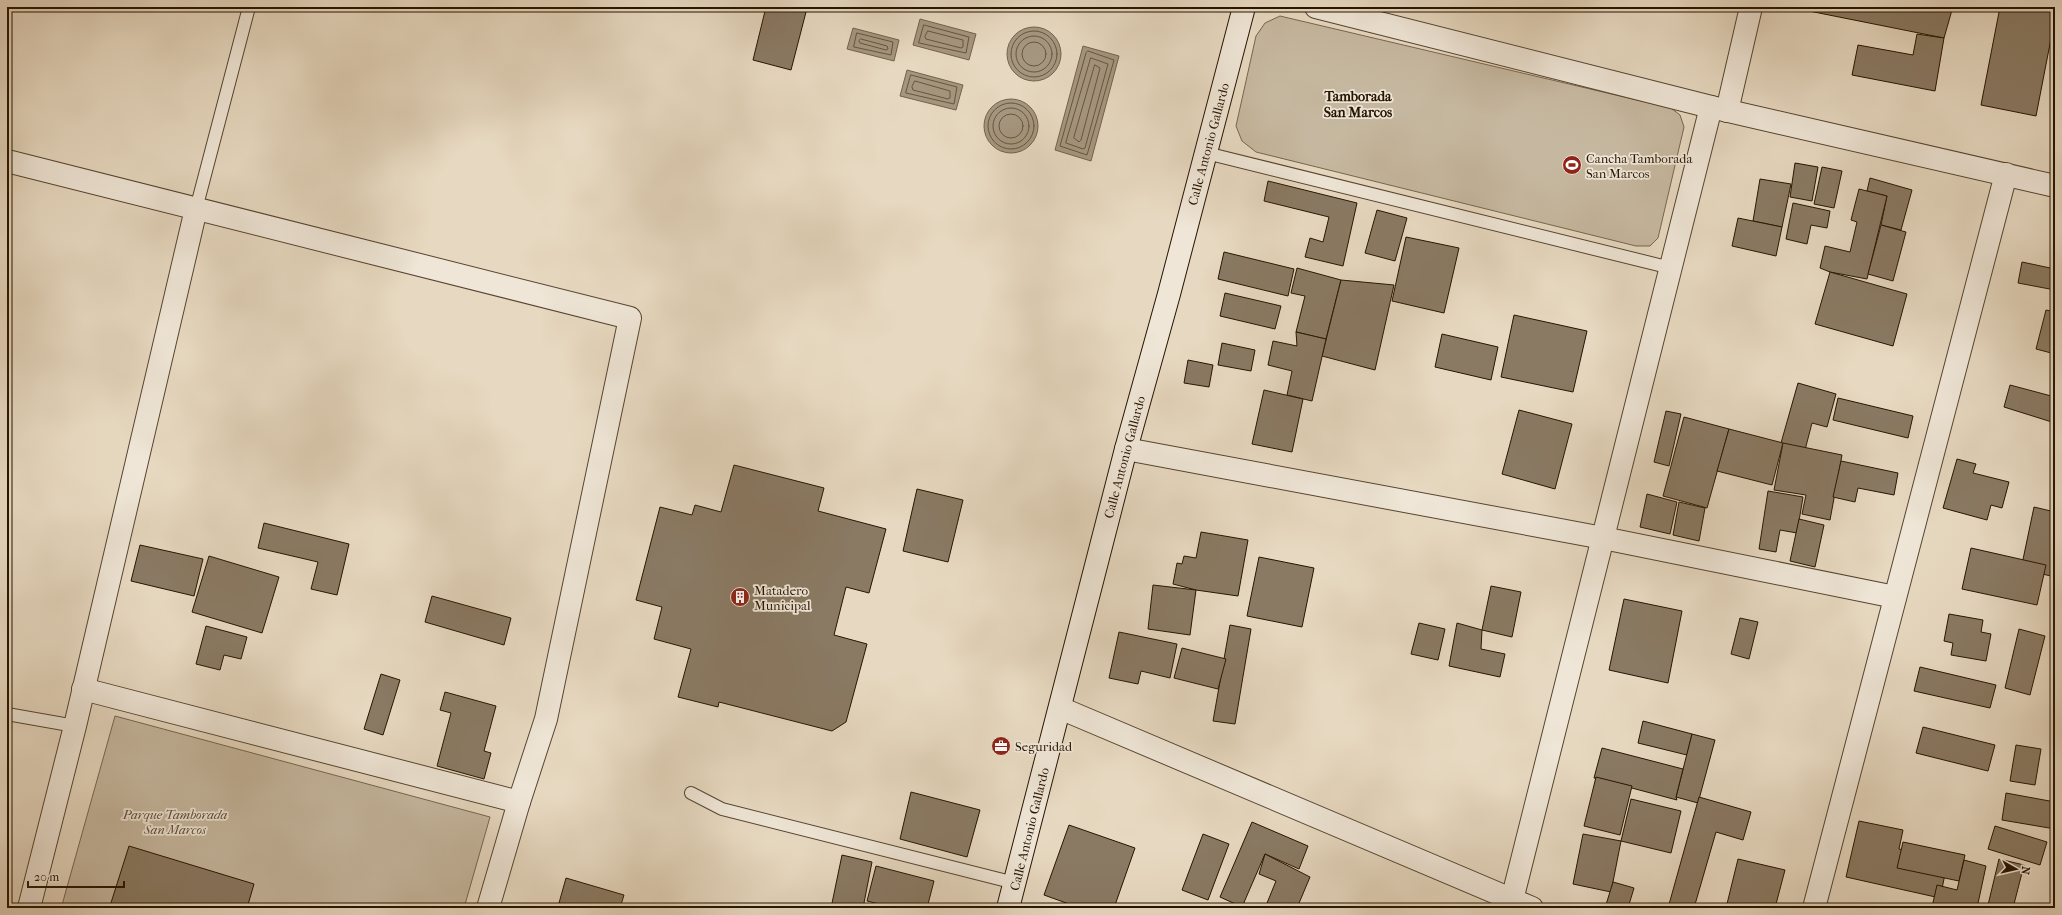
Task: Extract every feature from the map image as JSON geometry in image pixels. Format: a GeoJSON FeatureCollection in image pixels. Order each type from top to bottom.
{"type":"FeatureCollection","features":[{"type":"Feature","properties":{"kind":"street","name":"Calle Antonio Gallardo"},"geometry":{"type":"LineString","coordinates":[[1008,908],[1126,449],[1244,7]]}},
{"type":"Feature","properties":{"kind":"street"},"geometry":{"type":"LineString","coordinates":[[1316,7],[1719,109],[2055,186]]}},
{"type":"Feature","properties":{"kind":"street"},"geometry":{"type":"LineString","coordinates":[[1060,708],[1520,905],[1603,538],[1671,268],[1751,7]]}},
{"type":"Feature","properties":{"kind":"street"},"geometry":{"type":"LineString","coordinates":[[7,161],[630,318],[546,719],[519,802],[488,908]]}},
{"type":"Feature","properties":{"kind":"street"},"geometry":{"type":"LineString","coordinates":[[1814,908],[2006,174]]}},
{"type":"Feature","properties":{"kind":"street"},"geometry":{"type":"LineString","coordinates":[[29,908],[75,726],[196,209]]}},
{"type":"Feature","properties":{"kind":"street"},"geometry":{"type":"LineString","coordinates":[[1126,449],[1603,538],[1895,597]]}},
{"type":"Feature","properties":{"kind":"street"},"geometry":{"type":"LineString","coordinates":[[83,689],[519,802]]}},
{"type":"Feature","properties":{"kind":"lane"},"geometry":{"type":"LineString","coordinates":[[196,209],[249,7]]}},
{"type":"Feature","properties":{"kind":"lane"},"geometry":{"type":"LineString","coordinates":[[1206,153],[1671,268]]}},
{"type":"Feature","properties":{"kind":"lane"},"geometry":{"type":"LineString","coordinates":[[7,714],[75,726]]}},
{"type":"Feature","properties":{"kind":"lane"},"geometry":{"type":"LineString","coordinates":[[691,793],[722,809],[1015,883]]}},
{"type":"Feature","properties":{"kind":"green space"},"geometry":{"type":"Polygon","coordinates":[[[1280,16],[1671,108],[1680,115],[1684,127],[1658,238],[1650,246],[1636,246],[1256,152],[1242,141],[1236,126],[1256,36],[1265,23],[1280,16]]]}},
{"type":"Feature","properties":{"kind":"green space","name":"Parque Tamborada San Marcos"},"geometry":{"type":"Polygon","coordinates":[[[115,716],[490,817],[464,908],[70,908],[62,905],[115,716]]]}},
{"type":"Feature","properties":{"kind":"water"},"geometry":{"type":"Polygon","coordinates":[[[920,19],[976,34],[969,60],[913,45],[920,19]]]}},
{"type":"Feature","properties":{"kind":"water"},"geometry":{"type":"Polygon","coordinates":[[[1029,27],[1039,27],[1049,31],[1057,39],[1061,49],[1061,59],[1057,69],[1049,77],[1039,81],[1029,81],[1019,77],[1011,69],[1007,59],[1007,49],[1011,39],[1019,31],[1029,27]]]}},
{"type":"Feature","properties":{"kind":"water"},"geometry":{"type":"Polygon","coordinates":[[[853,28],[899,40],[894,61],[847,49],[853,28]]]}},
{"type":"Feature","properties":{"kind":"water"},"geometry":{"type":"Polygon","coordinates":[[[1083,46],[1119,56],[1091,161],[1055,150],[1083,46]]]}},
{"type":"Feature","properties":{"kind":"water"},"geometry":{"type":"Polygon","coordinates":[[[907,70],[963,85],[956,110],[900,96],[907,70]]]}},
{"type":"Feature","properties":{"kind":"water"},"geometry":{"type":"Polygon","coordinates":[[[1006,99],[1016,99],[1026,103],[1034,111],[1038,121],[1038,131],[1034,141],[1026,149],[1016,153],[1006,153],[996,149],[988,141],[984,131],[984,121],[988,111],[996,103],[1006,99]]]}},
{"type":"Feature","properties":{"kind":"building"},"geometry":{"type":"Polygon","coordinates":[[[766,7],[789,7],[806,12],[791,70],[753,60],[766,7]]]}},
{"type":"Feature","properties":{"kind":"building"},"geometry":{"type":"Polygon","coordinates":[[[1432,7],[1447,7],[1447,11],[1432,7]]]}},
{"type":"Feature","properties":{"kind":"building"},"geometry":{"type":"Polygon","coordinates":[[[1789,7],[1935,7],[1952,10],[1944,38],[1789,7]]]}},
{"type":"Feature","properties":{"kind":"building"},"geometry":{"type":"Polygon","coordinates":[[[1935,7],[1953,7],[1952,10],[1935,7]]]}},
{"type":"Feature","properties":{"kind":"building"},"geometry":{"type":"Polygon","coordinates":[[[2000,7],[2055,7],[2055,18],[2036,116],[1981,105],[2000,7]]]}},
{"type":"Feature","properties":{"kind":"building"},"geometry":{"type":"Polygon","coordinates":[[[1917,34],[1944,38],[1935,91],[1852,75],[1858,45],[1913,55],[1917,34]]]}},
{"type":"Feature","properties":{"kind":"building"},"geometry":{"type":"Polygon","coordinates":[[[1795,163],[1818,167],[1812,201],[1790,197],[1795,163]]]}},
{"type":"Feature","properties":{"kind":"building"},"geometry":{"type":"Polygon","coordinates":[[[1822,167],[1842,171],[1834,208],[1814,204],[1822,167]]]}},
{"type":"Feature","properties":{"kind":"building"},"geometry":{"type":"Polygon","coordinates":[[[1870,178],[1912,190],[1901,230],[1881,225],[1887,196],[1867,191],[1870,178]]]}},
{"type":"Feature","properties":{"kind":"building"},"geometry":{"type":"Polygon","coordinates":[[[1760,179],[1791,184],[1782,227],[1753,221],[1760,179]]]}},
{"type":"Feature","properties":{"kind":"building"},"geometry":{"type":"Polygon","coordinates":[[[1268,181],[1357,203],[1343,266],[1305,257],[1310,238],[1323,242],[1329,217],[1264,201],[1268,181]]]}},
{"type":"Feature","properties":{"kind":"building"},"geometry":{"type":"Polygon","coordinates":[[[1859,189],[1887,196],[1867,279],[1830,272],[1820,268],[1825,246],[1850,252],[1857,222],[1851,220],[1859,189]]]}},
{"type":"Feature","properties":{"kind":"building"},"geometry":{"type":"Polygon","coordinates":[[[1793,203],[1830,211],[1827,228],[1811,225],[1807,244],[1786,239],[1793,203]]]}},
{"type":"Feature","properties":{"kind":"building"},"geometry":{"type":"Polygon","coordinates":[[[1377,210],[1407,218],[1395,261],[1365,253],[1377,210]]]}},
{"type":"Feature","properties":{"kind":"building"},"geometry":{"type":"Polygon","coordinates":[[[1738,218],[1782,227],[1776,256],[1732,246],[1738,218]]]}},
{"type":"Feature","properties":{"kind":"building"},"geometry":{"type":"Polygon","coordinates":[[[1881,225],[1906,232],[1893,281],[1868,274],[1881,225]]]}},
{"type":"Feature","properties":{"kind":"building"},"geometry":{"type":"Polygon","coordinates":[[[1406,237],[1459,248],[1444,313],[1392,301],[1406,237]]]}},
{"type":"Feature","properties":{"kind":"building"},"geometry":{"type":"Polygon","coordinates":[[[1224,252],[1294,269],[1288,296],[1218,279],[1224,252]]]}},
{"type":"Feature","properties":{"kind":"building"},"geometry":{"type":"Polygon","coordinates":[[[2022,262],[2055,269],[2055,290],[2018,283],[2022,262]]]}},
{"type":"Feature","properties":{"kind":"building"},"geometry":{"type":"Polygon","coordinates":[[[1297,268],[1341,280],[1326,339],[1296,332],[1305,296],[1291,293],[1297,268]]]}},
{"type":"Feature","properties":{"kind":"building"},"geometry":{"type":"Polygon","coordinates":[[[1830,272],[1907,294],[1893,346],[1815,324],[1830,272]]]}},
{"type":"Feature","properties":{"kind":"building"},"geometry":{"type":"Polygon","coordinates":[[[1341,280],[1394,285],[1375,370],[1322,356],[1341,280]]]}},
{"type":"Feature","properties":{"kind":"building"},"geometry":{"type":"Polygon","coordinates":[[[1225,293],[1281,306],[1275,329],[1220,316],[1225,293]]]}},
{"type":"Feature","properties":{"kind":"building"},"geometry":{"type":"Polygon","coordinates":[[[2046,310],[2055,312],[2055,354],[2036,349],[2046,310]]]}},
{"type":"Feature","properties":{"kind":"building"},"geometry":{"type":"Polygon","coordinates":[[[1514,315],[1587,331],[1573,392],[1501,377],[1514,315]]]}},
{"type":"Feature","properties":{"kind":"building"},"geometry":{"type":"Polygon","coordinates":[[[1296,332],[1326,339],[1312,401],[1287,395],[1292,371],[1268,365],[1273,341],[1297,346],[1296,332]]]}},
{"type":"Feature","properties":{"kind":"building"},"geometry":{"type":"Polygon","coordinates":[[[1442,334],[1498,347],[1491,380],[1435,367],[1442,334]]]}},
{"type":"Feature","properties":{"kind":"building"},"geometry":{"type":"Polygon","coordinates":[[[1222,343],[1255,350],[1251,371],[1218,365],[1222,343]]]}},
{"type":"Feature","properties":{"kind":"building"},"geometry":{"type":"Polygon","coordinates":[[[1188,360],[1213,365],[1209,387],[1184,383],[1188,360]]]}},
{"type":"Feature","properties":{"kind":"building"},"geometry":{"type":"Polygon","coordinates":[[[1798,383],[1836,394],[1827,427],[1812,423],[1805,450],[1781,443],[1798,383]]]}},
{"type":"Feature","properties":{"kind":"building"},"geometry":{"type":"Polygon","coordinates":[[[2010,385],[2055,397],[2055,423],[2004,407],[2010,385]]]}},
{"type":"Feature","properties":{"kind":"building"},"geometry":{"type":"Polygon","coordinates":[[[1264,390],[1303,399],[1292,452],[1252,444],[1264,390]]]}},
{"type":"Feature","properties":{"kind":"building"},"geometry":{"type":"Polygon","coordinates":[[[1838,398],[1913,416],[1908,438],[1833,420],[1838,398]]]}},
{"type":"Feature","properties":{"kind":"building"},"geometry":{"type":"Polygon","coordinates":[[[1519,410],[1572,424],[1555,489],[1502,474],[1519,410]]]}},
{"type":"Feature","properties":{"kind":"building"},"geometry":{"type":"Polygon","coordinates":[[[1666,411],[1681,414],[1669,466],[1654,462],[1666,411]]]}},
{"type":"Feature","properties":{"kind":"building"},"geometry":{"type":"Polygon","coordinates":[[[1684,417],[1729,429],[1707,508],[1663,496],[1684,417]]]}},
{"type":"Feature","properties":{"kind":"building"},"geometry":{"type":"Polygon","coordinates":[[[1729,429],[1783,443],[1772,485],[1717,471],[1729,429]]]}},
{"type":"Feature","properties":{"kind":"building"},"geometry":{"type":"Polygon","coordinates":[[[1783,443],[1842,455],[1830,520],[1802,514],[1806,495],[1774,490],[1783,443]]]}},
{"type":"Feature","properties":{"kind":"building"},"geometry":{"type":"Polygon","coordinates":[[[1957,459],[1976,464],[1973,473],[2009,482],[2002,508],[1991,505],[1987,520],[1943,508],[1957,459]]]}},
{"type":"Feature","properties":{"kind":"building"},"geometry":{"type":"Polygon","coordinates":[[[1841,461],[1898,473],[1894,495],[1858,488],[1855,502],[1833,497],[1841,461]]]}},
{"type":"Feature","properties":{"kind":"building","name":"Matadero Municipal"},"geometry":{"type":"Polygon","coordinates":[[[734,465],[824,488],[818,511],[886,529],[869,593],[846,587],[834,635],[867,644],[846,722],[832,731],[719,702],[718,707],[678,697],[691,649],[654,639],[662,607],[636,600],[660,507],[692,515],[695,505],[721,512],[734,465]]]}},
{"type":"Feature","properties":{"kind":"building"},"geometry":{"type":"Polygon","coordinates":[[[917,489],[963,500],[948,562],[903,551],[917,489]]]}},
{"type":"Feature","properties":{"kind":"building"},"geometry":{"type":"Polygon","coordinates":[[[1768,491],[1803,497],[1797,533],[1780,530],[1776,552],[1759,549],[1768,491]]]}},
{"type":"Feature","properties":{"kind":"building"},"geometry":{"type":"Polygon","coordinates":[[[1647,494],[1677,502],[1670,534],[1640,527],[1647,494]]]}},
{"type":"Feature","properties":{"kind":"building"},"geometry":{"type":"Polygon","coordinates":[[[1679,502],[1705,508],[1699,541],[1673,535],[1679,502]]]}},
{"type":"Feature","properties":{"kind":"building"},"geometry":{"type":"Polygon","coordinates":[[[2034,507],[2055,512],[2055,577],[2021,569],[2034,507]]]}},
{"type":"Feature","properties":{"kind":"building"},"geometry":{"type":"Polygon","coordinates":[[[1799,519],[1824,525],[1815,567],[1790,561],[1799,519]]]}},
{"type":"Feature","properties":{"kind":"building"},"geometry":{"type":"Polygon","coordinates":[[[264,523],[349,544],[337,595],[311,589],[318,562],[258,548],[264,523]]]}},
{"type":"Feature","properties":{"kind":"building"},"geometry":{"type":"Polygon","coordinates":[[[1201,532],[1248,540],[1238,596],[1196,590],[1173,584],[1177,563],[1182,564],[1184,556],[1196,558],[1201,532]]]}},
{"type":"Feature","properties":{"kind":"building"},"geometry":{"type":"Polygon","coordinates":[[[140,545],[203,559],[194,596],[131,581],[140,545]]]}},
{"type":"Feature","properties":{"kind":"building"},"geometry":{"type":"Polygon","coordinates":[[[1971,548],[2046,565],[2037,605],[1962,589],[1971,548]]]}},
{"type":"Feature","properties":{"kind":"building"},"geometry":{"type":"Polygon","coordinates":[[[209,556],[279,577],[262,633],[192,612],[209,556]]]}},
{"type":"Feature","properties":{"kind":"building"},"geometry":{"type":"Polygon","coordinates":[[[1259,557],[1314,568],[1302,627],[1247,616],[1259,557]]]}},
{"type":"Feature","properties":{"kind":"building"},"geometry":{"type":"Polygon","coordinates":[[[1153,585],[1196,590],[1190,635],[1148,629],[1153,585]]]}},
{"type":"Feature","properties":{"kind":"building"},"geometry":{"type":"Polygon","coordinates":[[[1491,586],[1521,592],[1512,637],[1482,630],[1491,586]]]}},
{"type":"Feature","properties":{"kind":"building"},"geometry":{"type":"Polygon","coordinates":[[[432,596],[511,618],[504,645],[425,622],[432,596]]]}},
{"type":"Feature","properties":{"kind":"building"},"geometry":{"type":"Polygon","coordinates":[[[1624,599],[1682,611],[1668,683],[1609,670],[1624,599]]]}},
{"type":"Feature","properties":{"kind":"building"},"geometry":{"type":"Polygon","coordinates":[[[1949,614],[1983,620],[1981,632],[1991,634],[1986,661],[1951,655],[1953,643],[1944,641],[1949,614]]]}},
{"type":"Feature","properties":{"kind":"building"},"geometry":{"type":"Polygon","coordinates":[[[1740,618],[1758,622],[1749,659],[1731,654],[1740,618]]]}},
{"type":"Feature","properties":{"kind":"building"},"geometry":{"type":"Polygon","coordinates":[[[1419,623],[1445,629],[1438,660],[1411,654],[1419,623]]]}},
{"type":"Feature","properties":{"kind":"building"},"geometry":{"type":"Polygon","coordinates":[[[1457,623],[1482,630],[1481,649],[1505,654],[1500,677],[1449,666],[1457,623]]]}},
{"type":"Feature","properties":{"kind":"building"},"geometry":{"type":"Polygon","coordinates":[[[1230,625],[1251,629],[1235,724],[1213,721],[1230,625]]]}},
{"type":"Feature","properties":{"kind":"building"},"geometry":{"type":"Polygon","coordinates":[[[206,626],[247,637],[241,659],[224,655],[220,670],[196,664],[206,626]]]}},
{"type":"Feature","properties":{"kind":"building"},"geometry":{"type":"Polygon","coordinates":[[[2019,629],[2045,636],[2030,695],[2005,688],[2019,629]]]}},
{"type":"Feature","properties":{"kind":"building"},"geometry":{"type":"Polygon","coordinates":[[[1119,632],[1177,644],[1170,678],[1141,671],[1138,684],[1109,678],[1119,632]]]}},
{"type":"Feature","properties":{"kind":"building"},"geometry":{"type":"Polygon","coordinates":[[[1182,648],[1226,659],[1218,689],[1174,678],[1182,648]]]}},
{"type":"Feature","properties":{"kind":"building"},"geometry":{"type":"Polygon","coordinates":[[[1920,667],[1996,685],[1990,708],[1914,691],[1920,667]]]}},
{"type":"Feature","properties":{"kind":"building"},"geometry":{"type":"Polygon","coordinates":[[[381,674],[400,680],[383,735],[364,729],[381,674]]]}},
{"type":"Feature","properties":{"kind":"building"},"geometry":{"type":"Polygon","coordinates":[[[445,692],[496,706],[484,751],[491,753],[484,779],[437,766],[451,713],[440,710],[445,692]]]}},
{"type":"Feature","properties":{"kind":"building"},"geometry":{"type":"Polygon","coordinates":[[[1643,721],[1692,734],[1687,755],[1638,743],[1643,721]]]}},
{"type":"Feature","properties":{"kind":"building"},"geometry":{"type":"Polygon","coordinates":[[[1923,727],[1995,745],[1988,771],[1916,753],[1923,727]]]}},
{"type":"Feature","properties":{"kind":"building"},"geometry":{"type":"Polygon","coordinates":[[[1692,734],[1715,740],[1698,803],[1676,797],[1692,734]]]}},
{"type":"Feature","properties":{"kind":"building"},"geometry":{"type":"Polygon","coordinates":[[[2016,745],[2041,749],[2035,785],[2010,781],[2016,745]]]}},
{"type":"Feature","properties":{"kind":"building"},"geometry":{"type":"Polygon","coordinates":[[[1602,748],[1683,769],[1676,797],[1677,800],[1594,778],[1602,748]]]}},
{"type":"Feature","properties":{"kind":"building"},"geometry":{"type":"Polygon","coordinates":[[[1596,777],[1632,786],[1620,835],[1584,826],[1596,777]]]}},
{"type":"Feature","properties":{"kind":"building"},"geometry":{"type":"Polygon","coordinates":[[[911,792],[980,810],[967,857],[900,839],[911,792]]]}},
{"type":"Feature","properties":{"kind":"building"},"geometry":{"type":"Polygon","coordinates":[[[2006,793],[2055,802],[2055,829],[2002,820],[2006,793]]]}},
{"type":"Feature","properties":{"kind":"building"},"geometry":{"type":"Polygon","coordinates":[[[1699,797],[1751,812],[1743,840],[1716,832],[1694,908],[1668,908],[1699,797]]]}},
{"type":"Feature","properties":{"kind":"building"},"geometry":{"type":"Polygon","coordinates":[[[1631,799],[1681,811],[1671,853],[1621,841],[1631,799]]]}},
{"type":"Feature","properties":{"kind":"building"},"geometry":{"type":"Polygon","coordinates":[[[1859,821],[1903,830],[1899,849],[1948,860],[1940,898],[1846,877],[1859,821]]]}},
{"type":"Feature","properties":{"kind":"building"},"geometry":{"type":"Polygon","coordinates":[[[1252,822],[1308,846],[1299,869],[1265,854],[1242,907],[1220,897],[1252,822]]]}},
{"type":"Feature","properties":{"kind":"building"},"geometry":{"type":"Polygon","coordinates":[[[1069,825],[1135,848],[1114,908],[1080,908],[1044,895],[1069,825]]]}},
{"type":"Feature","properties":{"kind":"building"},"geometry":{"type":"Polygon","coordinates":[[[1995,826],[2047,842],[2040,865],[1988,849],[1995,826]]]}},
{"type":"Feature","properties":{"kind":"building"},"geometry":{"type":"Polygon","coordinates":[[[1203,834],[1229,844],[1208,900],[1182,890],[1203,834]]]}},
{"type":"Feature","properties":{"kind":"building"},"geometry":{"type":"Polygon","coordinates":[[[1583,834],[1621,841],[1611,892],[1573,884],[1583,834]]]}},
{"type":"Feature","properties":{"kind":"building"},"geometry":{"type":"Polygon","coordinates":[[[1903,842],[1965,855],[1959,881],[1897,868],[1903,842]]]}},
{"type":"Feature","properties":{"kind":"building"},"geometry":{"type":"Polygon","coordinates":[[[129,846],[254,884],[247,908],[116,908],[110,906],[129,846]]]}},
{"type":"Feature","properties":{"kind":"building"},"geometry":{"type":"Polygon","coordinates":[[[1265,854],[1310,877],[1297,908],[1265,908],[1276,881],[1259,874],[1265,854]]]}},
{"type":"Feature","properties":{"kind":"building"},"geometry":{"type":"Polygon","coordinates":[[[842,855],[872,862],[863,908],[831,908],[842,855]]]}},
{"type":"Feature","properties":{"kind":"building"},"geometry":{"type":"Polygon","coordinates":[[[1738,859],[1785,870],[1775,908],[1726,908],[1738,859]]]}},
{"type":"Feature","properties":{"kind":"building"},"geometry":{"type":"Polygon","coordinates":[[[1999,859],[2024,865],[2013,908],[2000,908],[1988,905],[1999,859]]]}},
{"type":"Feature","properties":{"kind":"building"},"geometry":{"type":"Polygon","coordinates":[[[1964,860],[1986,866],[1977,908],[1932,907],[1937,885],[1957,890],[1964,860]]]}},
{"type":"Feature","properties":{"kind":"building"},"geometry":{"type":"Polygon","coordinates":[[[876,866],[934,881],[927,908],[895,908],[867,901],[876,866]]]}},
{"type":"Feature","properties":{"kind":"building"},"geometry":{"type":"Polygon","coordinates":[[[566,878],[624,895],[620,908],[575,908],[559,903],[566,878]]]}},
{"type":"Feature","properties":{"kind":"building"},"geometry":{"type":"Polygon","coordinates":[[[1613,882],[1634,888],[1628,908],[1605,908],[1613,882]]]}},
{"type":"Feature","properties":{"kind":"building"},"geometry":{"type":"Polygon","coordinates":[[[1447,904],[1456,908],[1445,908],[1447,904]]]}},
{"type":"Feature","properties":{"kind":"place","name":"Cancha Tamborada San Marcos"},"geometry":{"type":"Point","coordinates":[1572,165]}},
{"type":"Feature","properties":{"kind":"place","name":"Matadero Municipal"},"geometry":{"type":"Point","coordinates":[740,597]}},
{"type":"Feature","properties":{"kind":"place","name":"Seguridad"},"geometry":{"type":"Point","coordinates":[1001,746]}},
{"type":"Feature","properties":{"kind":"district","name":"Tamborada San Marcos"},"geometry":{"type":"Point","coordinates":[1358,104]}}]}
